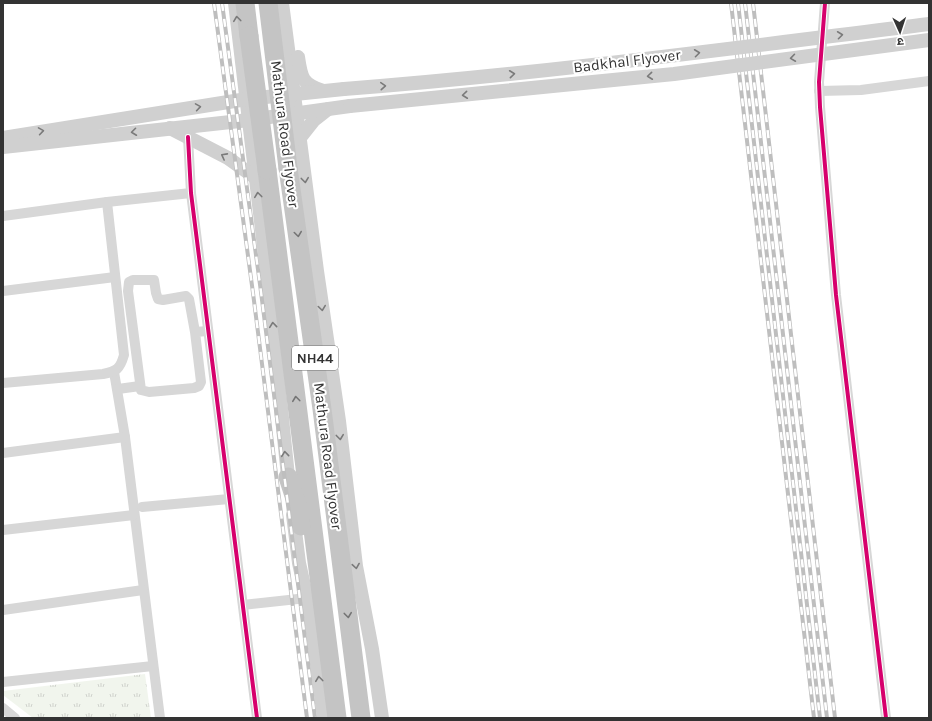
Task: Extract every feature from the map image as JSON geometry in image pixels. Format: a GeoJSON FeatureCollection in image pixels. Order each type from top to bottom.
{"type":"FeatureCollection","features":[{"type":"Feature","properties":{"kind":"highway","name":"Mathura Road Flyover"},"geometry":{"type":"LineString","coordinates":[[245,3],[325,626]]}},
{"type":"Feature","properties":{"kind":"highway","name":"Mathura Road Flyover"},"geometry":{"type":"LineString","coordinates":[[268,3],[361,718]]}},
{"type":"Feature","properties":{"kind":"highway"},"geometry":{"type":"LineString","coordinates":[[288,477],[298,508],[311,581],[325,626]]}},
{"type":"Feature","properties":{"kind":"highway","name":"NH44"},"geometry":{"type":"LineString","coordinates":[[325,626],[337,718]]}},
{"type":"Feature","properties":{"kind":"main road"},"geometry":{"type":"LineString","coordinates":[[235,3],[267,272],[288,477],[299,563],[311,617],[324,718]]}},
{"type":"Feature","properties":{"kind":"main road"},"geometry":{"type":"LineString","coordinates":[[282,3],[316,271],[338,421],[356,566],[372,649],[382,718]]}},
{"type":"Feature","properties":{"kind":"main road"},"geometry":{"type":"LineString","coordinates":[[291,3],[300,71],[304,82],[312,87],[324,91]]}},
{"type":"Feature","properties":{"kind":"main road","name":"Badkhal Flyover"},"geometry":{"type":"LineString","coordinates":[[3,138],[247,99],[618,63],[929,24]]}},
{"type":"Feature","properties":{"kind":"main road"},"geometry":{"type":"LineString","coordinates":[[240,47],[248,53],[257,54],[276,51],[280,48],[286,37]]}},
{"type":"Feature","properties":{"kind":"main road","name":"Badkhal Flyover"},"geometry":{"type":"LineString","coordinates":[[3,147],[248,120],[350,106],[674,74],[929,40]]}},
{"type":"Feature","properties":{"kind":"main road"},"geometry":{"type":"LineString","coordinates":[[253,156],[259,150],[267,146],[278,144],[293,146],[300,144],[314,120],[328,109]]}},
{"type":"Feature","properties":{"kind":"main road"},"geometry":{"type":"LineString","coordinates":[[170,128],[228,158],[256,178]]}},
{"type":"Feature","properties":{"kind":"street"},"geometry":{"type":"LineString","coordinates":[[825,3],[819,91],[836,295],[886,718]]}},
{"type":"Feature","properties":{"kind":"street"},"geometry":{"type":"LineString","coordinates":[[819,91],[861,90],[929,81]]}},
{"type":"Feature","properties":{"kind":"street"},"geometry":{"type":"LineString","coordinates":[[188,138],[191,194],[228,499],[257,718]]}},
{"type":"Feature","properties":{"kind":"street"},"geometry":{"type":"LineString","coordinates":[[3,216],[107,202],[191,194]]}},
{"type":"Feature","properties":{"kind":"street"},"geometry":{"type":"LineString","coordinates":[[3,383],[103,374],[114,372],[121,365],[124,355],[107,202]]}},
{"type":"Feature","properties":{"kind":"street"},"geometry":{"type":"LineString","coordinates":[[3,291],[115,277]]}},
{"type":"Feature","properties":{"kind":"street"},"geometry":{"type":"LineString","coordinates":[[133,280],[154,280],[158,299],[163,300],[186,296],[190,299],[196,332],[201,382],[199,386],[194,388],[149,392],[141,390],[128,282],[133,280]]}},
{"type":"Feature","properties":{"kind":"street"},"geometry":{"type":"LineString","coordinates":[[196,332],[208,330]]}},
{"type":"Feature","properties":{"kind":"street"},"geometry":{"type":"LineString","coordinates":[[114,372],[125,437],[160,718]]}},
{"type":"Feature","properties":{"kind":"street"},"geometry":{"type":"LineString","coordinates":[[118,389],[140,386]]}},
{"type":"Feature","properties":{"kind":"street"},"geometry":{"type":"LineString","coordinates":[[3,453],[125,437]]}},
{"type":"Feature","properties":{"kind":"street"},"geometry":{"type":"LineString","coordinates":[[142,507],[228,499]]}},
{"type":"Feature","properties":{"kind":"street"},"geometry":{"type":"LineString","coordinates":[[3,530],[134,515]]}},
{"type":"Feature","properties":{"kind":"street"},"geometry":{"type":"LineString","coordinates":[[3,610],[143,590]]}},
{"type":"Feature","properties":{"kind":"street"},"geometry":{"type":"LineString","coordinates":[[243,605],[307,598]]}},
{"type":"Feature","properties":{"kind":"street"},"geometry":{"type":"LineString","coordinates":[[3,682],[153,666]]}},
{"type":"Feature","properties":{"kind":"street"},"geometry":{"type":"LineString","coordinates":[[3,708],[15,718]]}},
{"type":"Feature","properties":{"kind":"green space"},"geometry":{"type":"Polygon","coordinates":[[[145,674],[151,718],[33,718],[3,695],[3,691],[145,674]]]}},
{"type":"Feature","properties":{"kind":"railway"},"geometry":{"type":"LineString","coordinates":[[214,3],[253,293],[307,718]]}},
{"type":"Feature","properties":{"kind":"railway"},"geometry":{"type":"LineString","coordinates":[[222,3],[261,292],[315,718]]}},
{"type":"Feature","properties":{"kind":"railway"},"geometry":{"type":"LineString","coordinates":[[731,3],[814,718]]}},
{"type":"Feature","properties":{"kind":"railway"},"geometry":{"type":"LineString","coordinates":[[738,3],[820,718]]}},
{"type":"Feature","properties":{"kind":"railway"},"geometry":{"type":"LineString","coordinates":[[745,3],[827,718]]}},
{"type":"Feature","properties":{"kind":"railway"},"geometry":{"type":"LineString","coordinates":[[753,3],[835,718]]}},
{"type":"Feature","properties":{"kind":"cycle path"},"geometry":{"type":"LineString","coordinates":[[825,3],[819,82],[836,295],[886,718]]}},
{"type":"Feature","properties":{"kind":"cycle path"},"geometry":{"type":"LineString","coordinates":[[188,137],[191,193],[257,718]]}}]}
